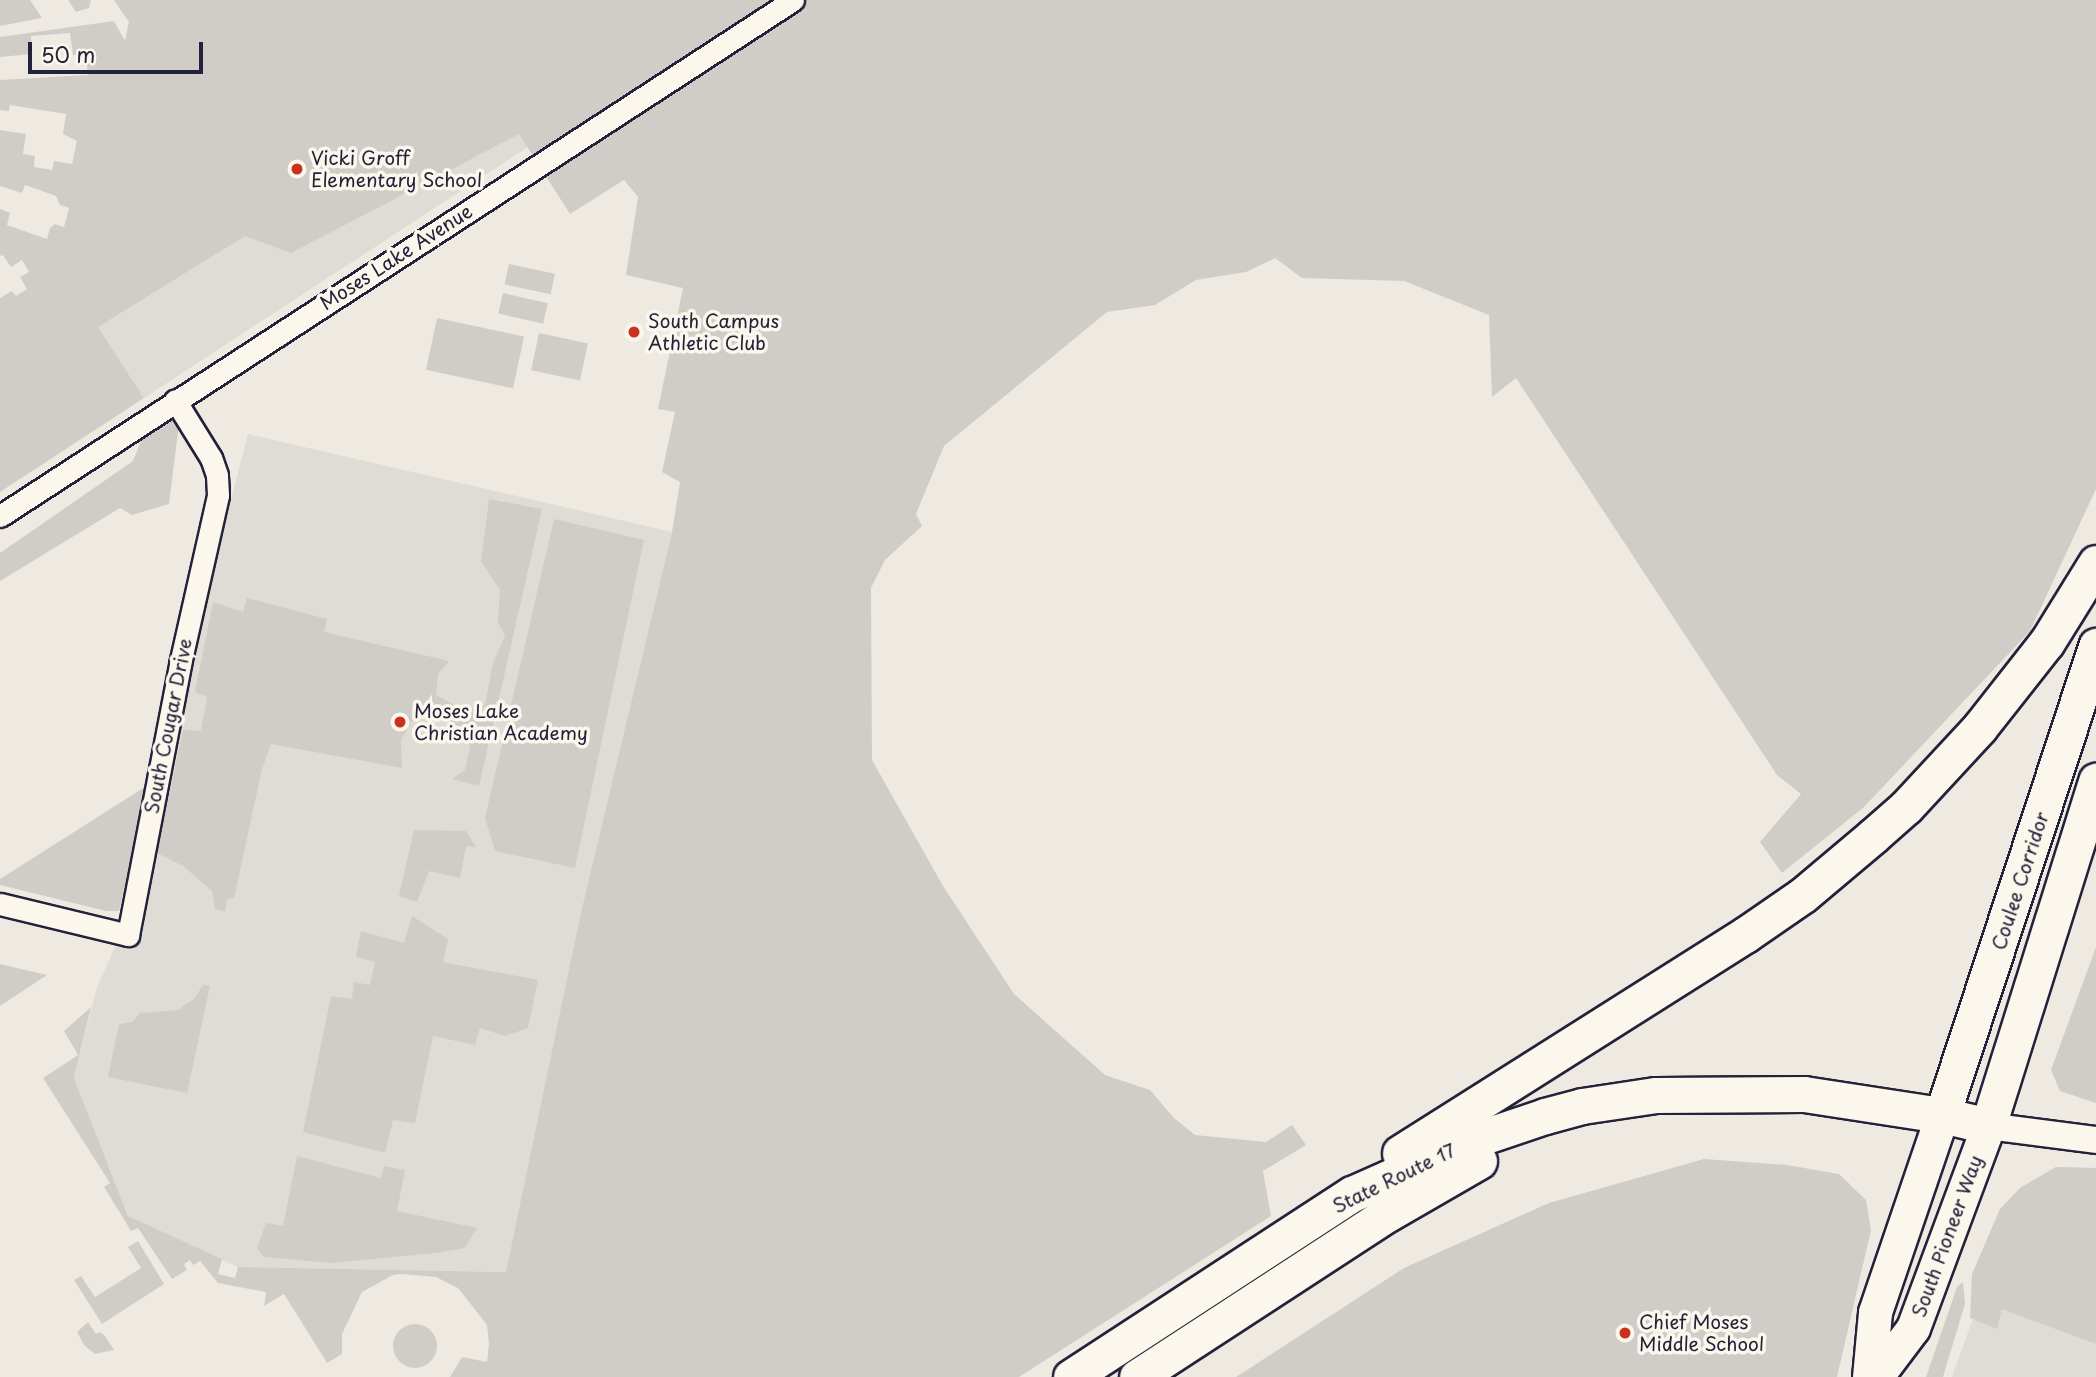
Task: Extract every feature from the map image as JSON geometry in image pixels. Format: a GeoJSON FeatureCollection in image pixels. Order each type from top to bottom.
{"type":"FeatureCollection","features":[{"type":"Feature","properties":{"kind":"highway"},"geometry":{"type":"LineString","coordinates":[[1352,1194],[1401,1153],[1745,935],[1803,895],[1848,858],[1906,807],[1980,727],[2047,642],[2096,562]]}},
{"type":"Feature","properties":{"kind":"highway","name":"Coulee Corridor"},"geometry":{"type":"LineString","coordinates":[[1942,1115],[2096,646]]}},
{"type":"Feature","properties":{"kind":"highway"},"geometry":{"type":"LineString","coordinates":[[1988,1126],[2096,781]]}},
{"type":"Feature","properties":{"kind":"highway","name":"State Route 17"},"geometry":{"type":"LineString","coordinates":[[1137,1377],[1389,1213],[1493,1154],[1580,1122],[1717,1094]]}},
{"type":"Feature","properties":{"kind":"highway","name":"State Route 17"},"geometry":{"type":"LineString","coordinates":[[1071,1377],[1352,1194],[1474,1140],[1545,1116],[1582,1106],[1656,1095],[1804,1094],[1942,1115],[1988,1126]]}},
{"type":"Feature","properties":{"kind":"main road"},"geometry":{"type":"LineString","coordinates":[[1870,1377],[1875,1312],[1942,1115]]}},
{"type":"Feature","properties":{"kind":"main road","name":"South Pioneer Way"},"geometry":{"type":"LineString","coordinates":[[1876,1377],[1913,1328],[1988,1126]]}},
{"type":"Feature","properties":{"kind":"street","name":"Moses Lake Avenue"},"geometry":{"type":"LineString","coordinates":[[0,516],[793,0]]}},
{"type":"Feature","properties":{"kind":"street","name":"South Cougar Drive"},"geometry":{"type":"LineString","coordinates":[[0,904],[128,935],[180,664],[218,495],[217,475],[211,458],[175,400]]}},
{"type":"Feature","properties":{"kind":"street"},"geometry":{"type":"LineString","coordinates":[[1988,1126],[2096,1140]]}},
{"type":"Feature","properties":{"kind":"shaded area"},"geometry":{"type":"Polygon","coordinates":[[[0,0],[30,0],[42,18],[0,26],[0,0]]]}},
{"type":"Feature","properties":{"kind":"shaded area"},"geometry":{"type":"Polygon","coordinates":[[[68,0],[91,0],[89,8],[76,12],[68,0]]]}},
{"type":"Feature","properties":{"kind":"shaded area","name":"Vicki Groff Elementary School"},"geometry":{"type":"Polygon","coordinates":[[[114,0],[753,0],[144,398],[77,295],[129,22],[114,0]]]}},
{"type":"Feature","properties":{"kind":"shaded area"},"geometry":{"type":"Polygon","coordinates":[[[114,0],[2096,0],[2096,489],[2030,631],[1864,807],[1782,873],[1760,842],[1801,794],[1777,775],[1516,378],[1492,397],[1489,315],[1404,281],[1302,278],[1275,258],[1246,272],[1196,280],[1155,305],[1107,312],[944,446],[916,514],[922,526],[885,560],[871,588],[872,760],[943,886],[1014,994],[1105,1075],[1150,1090],[1174,1118],[1195,1135],[1266,1142],[1292,1125],[1306,1145],[1263,1171],[1271,1216],[1019,1377],[450,1377],[462,1357],[487,1362],[487,1325],[458,1288],[436,1277],[402,1274],[393,1275],[362,1292],[342,1334],[342,1354],[327,1363],[284,1294],[264,1306],[266,1292],[218,1283],[200,1261],[193,1265],[190,1260],[184,1264],[187,1270],[172,1279],[138,1228],[131,1231],[104,1187],[110,1183],[43,1078],[78,1055],[64,1031],[91,1007],[74,1078],[128,1216],[222,1259],[218,1274],[235,1278],[238,1267],[506,1272],[581,912],[672,532],[680,482],[662,472],[675,412],[658,409],[683,288],[626,275],[638,197],[624,180],[570,214],[519,134],[291,253],[245,236],[98,327],[144,398],[0,492],[0,298],[12,291],[16,296],[27,289],[20,277],[29,272],[22,260],[11,267],[3,255],[0,256],[0,209],[10,213],[7,225],[47,239],[50,228],[55,224],[64,227],[69,208],[60,205],[56,196],[25,185],[22,193],[0,186],[0,130],[26,134],[23,154],[35,156],[34,167],[52,170],[54,161],[72,164],[77,141],[63,134],[66,114],[10,105],[9,111],[0,110],[0,80],[88,75],[86,56],[73,55],[70,33],[31,36],[32,54],[0,57],[0,37],[114,21],[125,41],[129,22],[114,0]]]}},
{"type":"Feature","properties":{"kind":"shaded area"},"geometry":{"type":"Polygon","coordinates":[[[509,264],[555,274],[551,294],[505,285],[509,264]]]}},
{"type":"Feature","properties":{"kind":"shaded area"},"geometry":{"type":"Polygon","coordinates":[[[503,293],[548,303],[543,324],[498,313],[503,293]]]}},
{"type":"Feature","properties":{"kind":"shaded area"},"geometry":{"type":"Polygon","coordinates":[[[437,318],[524,337],[513,388],[426,370],[437,318]]]}},
{"type":"Feature","properties":{"kind":"shaded area"},"geometry":{"type":"Polygon","coordinates":[[[539,333],[588,343],[580,381],[531,370],[539,333]]]}},
{"type":"Feature","properties":{"kind":"shaded area"},"geometry":{"type":"Polygon","coordinates":[[[170,420],[179,423],[169,504],[132,515],[120,508],[0,581],[0,553],[133,461],[143,436],[170,420]]]}},
{"type":"Feature","properties":{"kind":"shaded area","name":"Moses Lake Christian Academy"},"geometry":{"type":"Polygon","coordinates":[[[248,434],[672,532],[581,912],[508,1272],[238,1267],[128,1216],[74,1078],[97,987],[116,945],[248,434]]]}},
{"type":"Feature","properties":{"kind":"shaded area"},"geometry":{"type":"Polygon","coordinates":[[[489,499],[542,509],[479,786],[452,779],[465,770],[470,747],[464,729],[447,720],[423,715],[411,722],[401,740],[402,768],[271,744],[262,769],[234,898],[227,899],[225,912],[215,909],[212,891],[183,866],[157,853],[183,730],[201,731],[207,697],[195,692],[213,602],[243,612],[247,598],[327,619],[324,632],[449,661],[438,674],[436,695],[465,711],[485,705],[493,663],[505,636],[498,622],[500,590],[481,561],[489,499]]]}},
{"type":"Feature","properties":{"kind":"shaded area"},"geometry":{"type":"Polygon","coordinates":[[[554,519],[644,540],[575,868],[495,851],[485,818],[554,519]]]}},
{"type":"Feature","properties":{"kind":"shaded area"},"geometry":{"type":"Polygon","coordinates":[[[148,785],[119,911],[106,911],[0,885],[0,879],[148,785]]]}},
{"type":"Feature","properties":{"kind":"shaded area"},"geometry":{"type":"Polygon","coordinates":[[[414,830],[466,831],[476,847],[466,846],[460,878],[429,871],[417,902],[399,896],[414,830]]]}},
{"type":"Feature","properties":{"kind":"shaded area"},"geometry":{"type":"Polygon","coordinates":[[[412,916],[448,939],[443,962],[538,980],[528,1028],[505,1036],[480,1028],[475,1045],[433,1036],[415,1123],[393,1120],[385,1153],[303,1132],[331,996],[352,999],[354,982],[370,985],[375,962],[356,957],[361,931],[404,943],[412,916]]]}},
{"type":"Feature","properties":{"kind":"shaded area"},"geometry":{"type":"Polygon","coordinates":[[[2096,947],[2096,1103],[2060,1091],[2051,1070],[2096,947]]]}},
{"type":"Feature","properties":{"kind":"shaded area"},"geometry":{"type":"Polygon","coordinates":[[[0,964],[47,975],[0,1006],[0,964]]]}},
{"type":"Feature","properties":{"kind":"shaded area"},"geometry":{"type":"Polygon","coordinates":[[[203,985],[210,986],[187,1093],[108,1077],[119,1024],[132,1022],[140,1013],[178,1010],[194,999],[203,985]]]}},
{"type":"Feature","properties":{"kind":"shaded area"},"geometry":{"type":"Polygon","coordinates":[[[297,1156],[381,1178],[384,1166],[405,1170],[397,1211],[477,1228],[465,1248],[436,1253],[330,1263],[264,1257],[257,1248],[266,1223],[283,1226],[297,1156]]]}},
{"type":"Feature","properties":{"kind":"shaded area","name":"Chief Moses Middle School"},"geometry":{"type":"Polygon","coordinates":[[[1704,1159],[1787,1165],[1839,1174],[1866,1200],[1871,1230],[1837,1377],[1236,1377],[1404,1268],[1549,1203],[1704,1159]]]}},
{"type":"Feature","properties":{"kind":"shaded area"},"geometry":{"type":"Polygon","coordinates":[[[2056,1167],[2096,1168],[2096,1377],[1952,1377],[2020,1188],[2056,1167]]]}},
{"type":"Feature","properties":{"kind":"shaded area"},"geometry":{"type":"Polygon","coordinates":[[[2056,1167],[2096,1168],[2096,1344],[2002,1309],[1997,1329],[1970,1318],[1972,1274],[2000,1209],[2020,1188],[2056,1167]]]}},
{"type":"Feature","properties":{"kind":"shaded area"},"geometry":{"type":"Polygon","coordinates":[[[138,1241],[164,1284],[102,1324],[74,1280],[81,1276],[95,1297],[141,1268],[128,1247],[138,1241]]]}},
{"type":"Feature","properties":{"kind":"shaded area"},"geometry":{"type":"Polygon","coordinates":[[[1963,1282],[1965,1304],[1943,1377],[1926,1377],[1957,1287],[1963,1282]]]}},
{"type":"Feature","properties":{"kind":"shaded area"},"geometry":{"type":"Polygon","coordinates":[[[88,1322],[96,1334],[100,1332],[105,1336],[114,1350],[95,1354],[84,1345],[77,1332],[88,1322]]]}},
{"type":"Feature","properties":{"kind":"shaded area"},"geometry":{"type":"Polygon","coordinates":[[[415,1324],[431,1330],[437,1346],[431,1362],[415,1368],[399,1362],[393,1346],[399,1330],[415,1324]]]}},
{"type":"Feature","properties":{"kind":"place","name":"Vicki Groff Elementary School"},"geometry":{"type":"Point","coordinates":[297,169]}},
{"type":"Feature","properties":{"kind":"place","name":"South Campus Athletic Club"},"geometry":{"type":"Point","coordinates":[634,332]}},
{"type":"Feature","properties":{"kind":"place","name":"Moses Lake Christian Academy"},"geometry":{"type":"Point","coordinates":[400,722]}},
{"type":"Feature","properties":{"kind":"place","name":"Chief Moses Middle School"},"geometry":{"type":"Point","coordinates":[1625,1333]}}]}
